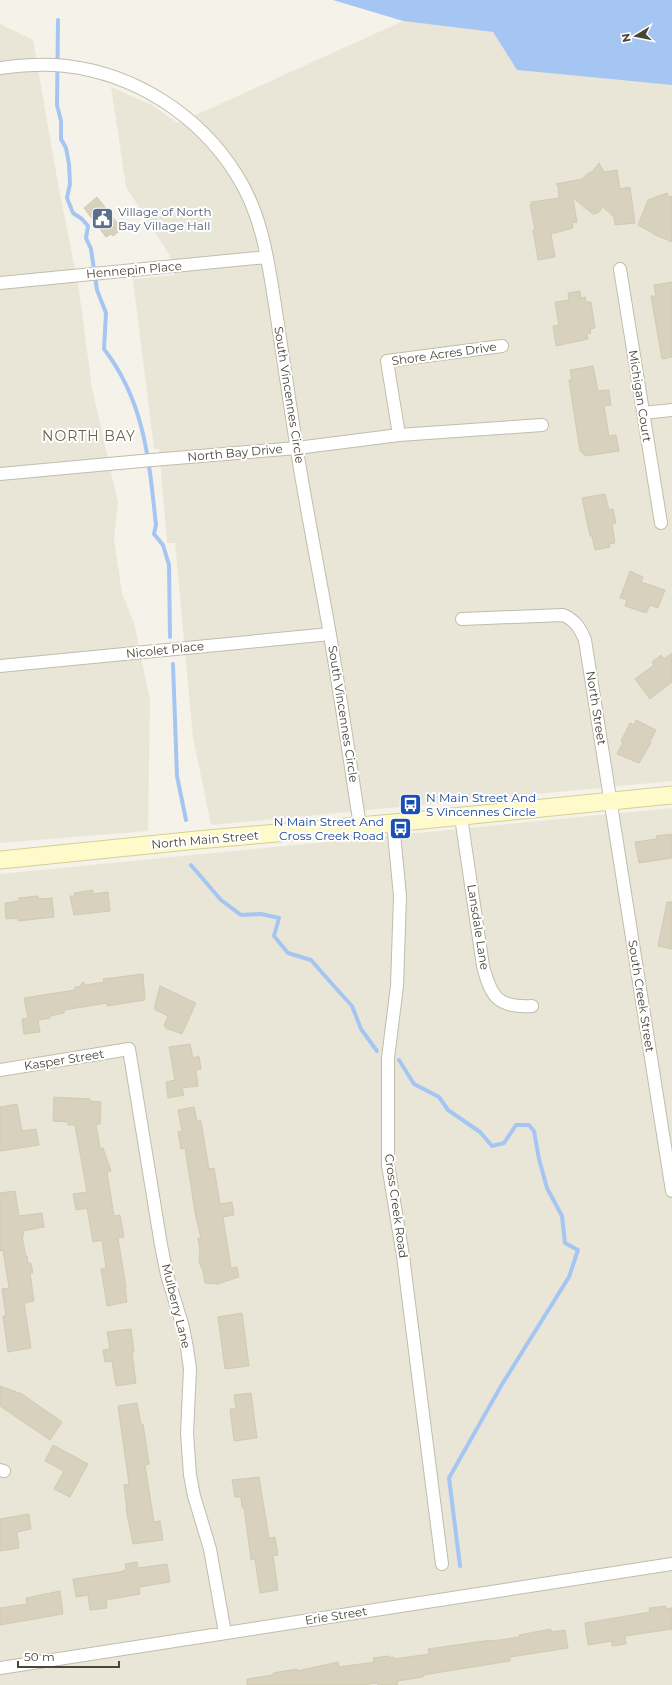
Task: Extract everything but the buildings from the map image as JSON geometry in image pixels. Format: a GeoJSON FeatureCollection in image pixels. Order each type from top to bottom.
{"type":"FeatureCollection","features":[{"type":"Feature","properties":{"kind":"main road","name":"North Main Street"},"geometry":{"type":"LineString","coordinates":[[0,860],[197,840],[393,824],[672,795]]}},
{"type":"Feature","properties":{"kind":"street","name":"South Vincennes Circle"},"geometry":{"type":"LineString","coordinates":[[0,68],[47,65],[66,66],[109,76],[134,85],[159,98],[202,131],[236,174],[250,198],[260,223],[267,257],[297,448],[330,634],[360,826]]}},
{"type":"Feature","properties":{"kind":"street","name":"Hennepin Place"},"geometry":{"type":"LineString","coordinates":[[0,283],[267,257]]}},
{"type":"Feature","properties":{"kind":"street","name":"Michigan Court"},"geometry":{"type":"LineString","coordinates":[[620,269],[661,523]]}},
{"type":"Feature","properties":{"kind":"street","name":"Shore Acres Drive"},"geometry":{"type":"LineString","coordinates":[[399,434],[387,361],[502,346]]}},
{"type":"Feature","properties":{"kind":"street"},"geometry":{"type":"LineString","coordinates":[[643,413],[672,410]]}},
{"type":"Feature","properties":{"kind":"street","name":"North Bay Drive"},"geometry":{"type":"LineString","coordinates":[[0,474],[146,460],[297,448],[399,434],[542,425]]}},
{"type":"Feature","properties":{"kind":"street","name":"North Street"},"geometry":{"type":"LineString","coordinates":[[462,619],[563,614],[572,619],[581,629],[585,640],[610,801]]}},
{"type":"Feature","properties":{"kind":"street","name":"Nicolet Place"},"geometry":{"type":"LineString","coordinates":[[0,666],[330,634]]}},
{"type":"Feature","properties":{"kind":"street","name":"South Creek Street"},"geometry":{"type":"LineString","coordinates":[[610,801],[672,1191]]}},
{"type":"Feature","properties":{"kind":"street","name":"Lansdale Lane"},"geometry":{"type":"LineString","coordinates":[[461,817],[486,980],[494,994],[503,1003],[516,1007],[532,1006]]}},
{"type":"Feature","properties":{"kind":"street","name":"Cross Creek Road"},"geometry":{"type":"LineString","coordinates":[[393,824],[400,896],[397,986],[388,1058],[388,1166],[403,1256],[442,1564]]}},
{"type":"Feature","properties":{"kind":"street","name":"Kasper Street"},"geometry":{"type":"LineString","coordinates":[[0,1070],[129,1049]]}},
{"type":"Feature","properties":{"kind":"street","name":"Mulberry Lane"},"geometry":{"type":"LineString","coordinates":[[129,1049],[161,1245],[167,1275],[188,1348],[190,1390],[188,1440],[190,1475],[194,1496],[210,1549],[225,1633]]}},
{"type":"Feature","properties":{"kind":"street","name":"Erie Street"},"geometry":{"type":"LineString","coordinates":[[0,1668],[672,1564]]}},
{"type":"Feature","properties":{"kind":"shaded area"},"geometry":{"type":"Polygon","coordinates":[[[403,21],[493,32],[517,70],[672,85],[672,781],[211,825],[193,738],[175,543],[167,543],[159,449],[154,449],[133,279],[174,275],[170,256],[126,187],[111,87],[150,104],[178,123],[403,21]]]}},
{"type":"Feature","properties":{"kind":"shaded area"},"geometry":{"type":"Polygon","coordinates":[[[0,24],[33,40],[57,178],[79,290],[92,388],[118,503],[114,539],[122,593],[134,623],[150,700],[148,831],[0,843],[0,24]]]}},
{"type":"Feature","properties":{"kind":"shaded area"},"geometry":{"type":"Polygon","coordinates":[[[672,808],[672,1685],[0,1685],[0,874],[672,808]]]}},
{"type":"Feature","properties":{"kind":"water"},"geometry":{"type":"Polygon","coordinates":[[[333,0],[672,0],[672,85],[517,70],[493,32],[403,21],[333,0]]]}},
{"type":"Feature","properties":{"kind":"waterway"},"geometry":{"type":"LineString","coordinates":[[58,20],[57,105],[61,121],[61,139],[66,148],[69,164],[70,184],[67,198],[73,213],[82,219],[88,226],[86,238],[91,249],[97,290],[106,313],[104,349],[118,369],[128,390],[137,411],[143,433],[151,478],[156,525],[154,534],[163,545],[169,565],[170,637]]}},
{"type":"Feature","properties":{"kind":"waterway"},"geometry":{"type":"LineString","coordinates":[[173,664],[177,776],[186,820]]}},
{"type":"Feature","properties":{"kind":"waterway"},"geometry":{"type":"LineString","coordinates":[[191,865],[221,900],[241,915],[261,914],[279,918],[274,936],[288,953],[311,960],[352,1006],[361,1029],[377,1051]]}},
{"type":"Feature","properties":{"kind":"waterway"},"geometry":{"type":"LineString","coordinates":[[399,1060],[414,1084],[439,1097],[448,1110],[480,1132],[492,1146],[504,1143],[516,1125],[529,1125],[534,1131],[539,1159],[547,1188],[562,1216],[565,1243],[578,1250],[569,1277],[501,1386],[449,1478],[460,1566]]}},
{"type":"Feature","properties":{"kind":"place","name":"Village of North Bay Village Hall"},"geometry":{"type":"Point","coordinates":[103,219]}},
{"type":"Feature","properties":{"kind":"place","name":"N Main Street And S Vincennes Circle"},"geometry":{"type":"Point","coordinates":[411,805]}},
{"type":"Feature","properties":{"kind":"place","name":"N Main Street And Cross Creek Road"},"geometry":{"type":"Point","coordinates":[400,829]}},
{"type":"Feature","properties":{"kind":"district","name":"NORTH BAY"},"geometry":{"type":"Point","coordinates":[89,436]}}]}
